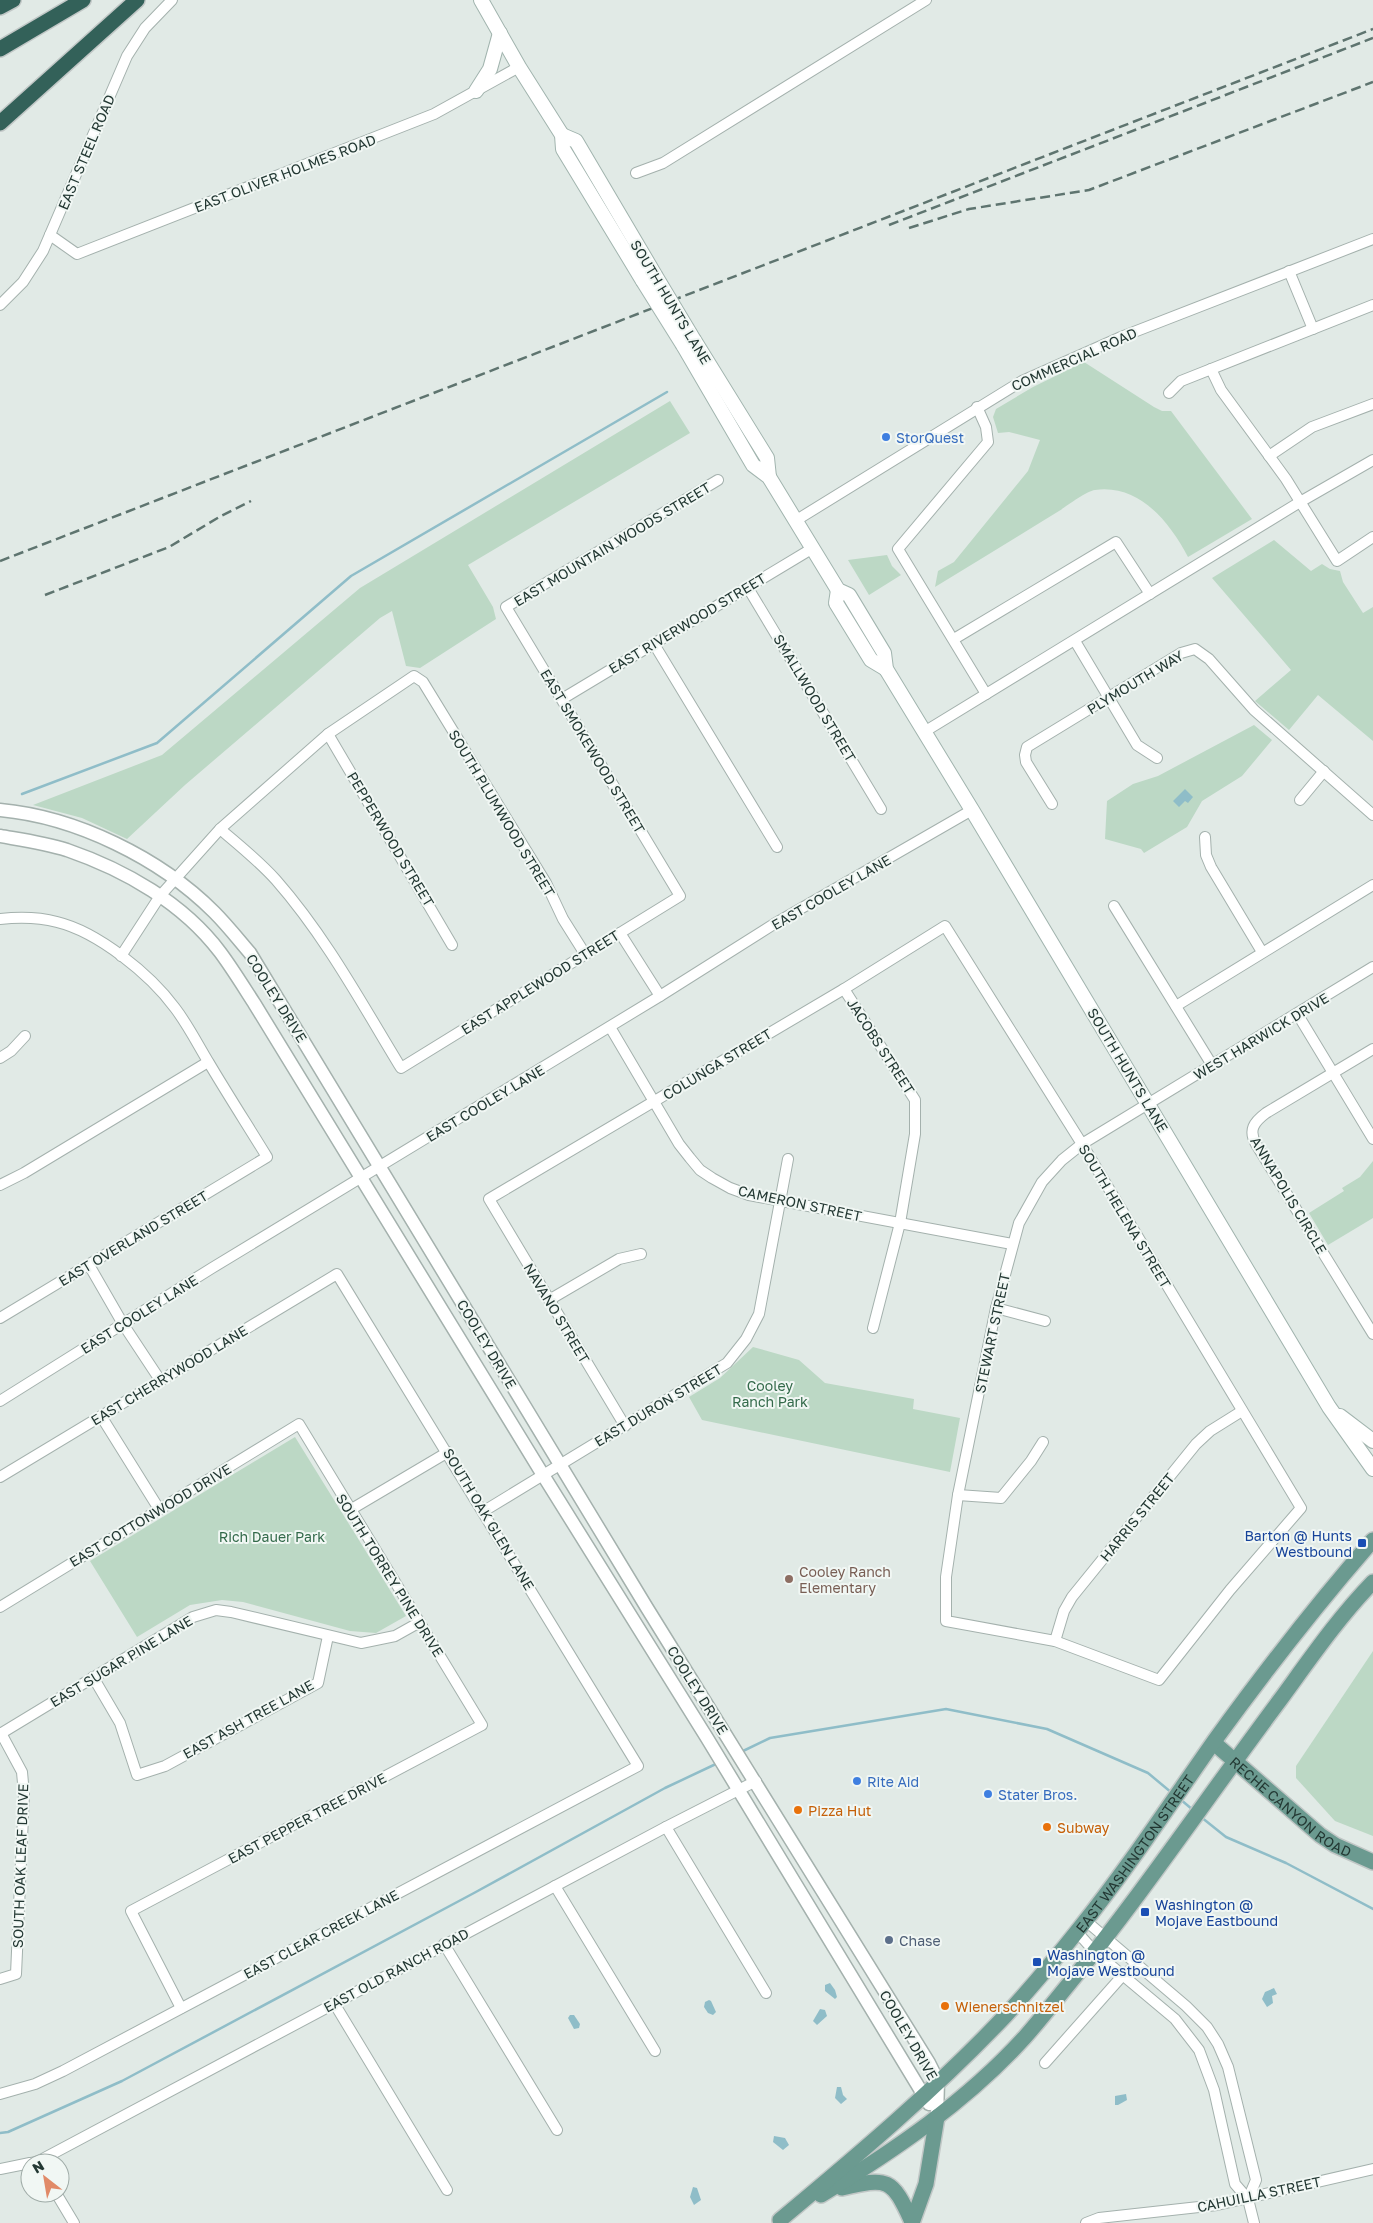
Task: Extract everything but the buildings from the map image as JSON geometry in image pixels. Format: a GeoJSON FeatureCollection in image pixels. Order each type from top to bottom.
{"type":"FeatureCollection","features":[{"type":"Feature","properties":{"kind":"highway"},"geometry":{"type":"LineString","coordinates":[[0,7],[13,0]]}},
{"type":"Feature","properties":{"kind":"highway"},"geometry":{"type":"LineString","coordinates":[[0,49],[84,0]]}},
{"type":"Feature","properties":{"kind":"highway"},"geometry":{"type":"LineString","coordinates":[[0,123],[137,0]]}},
{"type":"Feature","properties":{"kind":"main road","name":"SOUTH HUNTS LANE"},"geometry":{"type":"LineString","coordinates":[[481,0],[519,67],[562,135],[576,142],[649,278],[688,343],[767,458],[768,477],[838,590],[849,595],[884,653],[886,670],[1148,1102],[1329,1407],[1373,1469]]}},
{"type":"Feature","properties":{"kind":"main road"},"geometry":{"type":"LineString","coordinates":[[476,92],[490,70],[500,33]]}},
{"type":"Feature","properties":{"kind":"main road"},"geometry":{"type":"LineString","coordinates":[[1329,1407],[1373,1441]]}},
{"type":"Feature","properties":{"kind":"main road","name":"EAST WASHINGTON STREET"},"geometry":{"type":"LineString","coordinates":[[777,2222],[863,2150],[924,2095],[1007,2014],[1127,1868],[1214,1743],[1332,1586],[1373,1540]]}},
{"type":"Feature","properties":{"kind":"main road","name":"EAST WASHINGTON STREET"},"geometry":{"type":"LineString","coordinates":[[777,2222],[872,2165],[937,2117],[984,2078],[1026,2036],[1107,1938],[1341,1617],[1373,1582]]}},
{"type":"Feature","properties":{"kind":"main road","name":"RECHE CANYON ROAD"},"geometry":{"type":"LineString","coordinates":[[1214,1743],[1320,1835],[1335,1845],[1373,1862]]}},
{"type":"Feature","properties":{"kind":"main road"},"geometry":{"type":"LineString","coordinates":[[912,2222],[926,2184],[937,2117]]}},
{"type":"Feature","properties":{"kind":"main road"},"geometry":{"type":"LineString","coordinates":[[826,2192],[867,2182],[887,2183],[898,2192],[912,2222]]}},
{"type":"Feature","properties":{"kind":"street","name":"EAST STEEL ROAD"},"geometry":{"type":"LineString","coordinates":[[0,304],[23,282],[34,267],[50,235],[127,56],[145,28],[172,0]]}},
{"type":"Feature","properties":{"kind":"street"},"geometry":{"type":"LineString","coordinates":[[636,173],[663,163],[926,0]]}},
{"type":"Feature","properties":{"kind":"street","name":"EAST OLIVER HOLMES ROAD"},"geometry":{"type":"LineString","coordinates":[[50,235],[77,254],[425,118],[519,67]]}},
{"type":"Feature","properties":{"kind":"street","name":"COMMERCIAL ROAD"},"geometry":{"type":"LineString","coordinates":[[795,521],[1022,381],[1121,337],[1373,239]]}},
{"type":"Feature","properties":{"kind":"street"},"geometry":{"type":"LineString","coordinates":[[1289,271],[1313,329]]}},
{"type":"Feature","properties":{"kind":"street"},"geometry":{"type":"LineString","coordinates":[[1169,393],[1180,382],[1373,305]]}},
{"type":"Feature","properties":{"kind":"street"},"geometry":{"type":"LineString","coordinates":[[1211,369],[1221,390],[1269,456],[1337,561],[1373,537]]}},
{"type":"Feature","properties":{"kind":"street"},"geometry":{"type":"LineString","coordinates":[[1269,456],[1312,427],[1373,404]]}},
{"type":"Feature","properties":{"kind":"street"},"geometry":{"type":"LineString","coordinates":[[977,407],[986,427],[988,442],[898,549],[986,694]]}},
{"type":"Feature","properties":{"kind":"street"},"geometry":{"type":"LineString","coordinates":[[924,732],[1300,502],[1373,460]]}},
{"type":"Feature","properties":{"kind":"street","name":"EAST MOUNTAIN WOODS STREET"},"geometry":{"type":"LineString","coordinates":[[506,607],[718,480]]}},
{"type":"Feature","properties":{"kind":"street"},"geometry":{"type":"LineString","coordinates":[[954,639],[1116,542],[1150,594]]}},
{"type":"Feature","properties":{"kind":"street","name":"EAST RIVERWOOD STREET"},"geometry":{"type":"LineString","coordinates":[[562,699],[813,548]]}},
{"type":"Feature","properties":{"kind":"street","name":"SMALLWOOD STREET"},"geometry":{"type":"LineString","coordinates":[[748,588],[881,809]]}},
{"type":"Feature","properties":{"kind":"street","name":"EAST SMOKEWOOD STREET"},"geometry":{"type":"LineString","coordinates":[[506,607],[680,896]]}},
{"type":"Feature","properties":{"kind":"street"},"geometry":{"type":"LineString","coordinates":[[1075,641],[1137,745],[1157,758]]}},
{"type":"Feature","properties":{"kind":"street"},"geometry":{"type":"LineString","coordinates":[[654,644],[777,847]]}},
{"type":"Feature","properties":{"kind":"street","name":"PLYMOUTH WAY"},"geometry":{"type":"LineString","coordinates":[[1052,804],[1026,762],[1027,747],[1181,653],[1195,649],[1209,660],[1254,710],[1373,815]]}},
{"type":"Feature","properties":{"kind":"street","name":"SOUTH PLUMWOOD STREET"},"geometry":{"type":"LineString","coordinates":[[328,734],[414,676],[423,682],[546,883],[563,918],[585,954]]}},
{"type":"Feature","properties":{"kind":"street"},"geometry":{"type":"LineString","coordinates":[[121,956],[160,896],[220,828],[328,734]]}},
{"type":"Feature","properties":{"kind":"street","name":"PEPPERWOOD STREET"},"geometry":{"type":"LineString","coordinates":[[328,734],[452,945]]}},
{"type":"Feature","properties":{"kind":"street"},"geometry":{"type":"LineString","coordinates":[[1300,800],[1324,771]]}},
{"type":"Feature","properties":{"kind":"street","name":"COOLEY DRIVE"},"geometry":{"type":"LineString","coordinates":[[0,810],[21,812],[78,827],[126,849],[175,879],[214,912],[250,953],[938,2081],[937,2117]]}},
{"type":"Feature","properties":{"kind":"street","name":"EAST COOLEY LANE"},"geometry":{"type":"LineString","coordinates":[[0,1401],[212,1268],[380,1168],[774,924],[972,810]]}},
{"type":"Feature","properties":{"kind":"street","name":"EAST APPLEWOOD STREET"},"geometry":{"type":"LineString","coordinates":[[220,828],[275,879],[325,942],[401,1068],[680,896]]}},
{"type":"Feature","properties":{"kind":"street","name":"COOLEY DRIVE"},"geometry":{"type":"LineString","coordinates":[[0,836],[30,840],[67,850],[117,871],[160,896],[195,924],[220,952],[254,1003],[543,1475],[693,1715],[937,2117]]}},
{"type":"Feature","properties":{"kind":"street"},"geometry":{"type":"LineString","coordinates":[[1205,838],[1206,855],[1210,867],[1262,952]]}},
{"type":"Feature","properties":{"kind":"street"},"geometry":{"type":"LineString","coordinates":[[1176,1006],[1373,885]]}},
{"type":"Feature","properties":{"kind":"street"},"geometry":{"type":"LineString","coordinates":[[1114,906],[1212,1065]]}},
{"type":"Feature","properties":{"kind":"street"},"geometry":{"type":"LineString","coordinates":[[0,919],[14,917],[58,922],[95,939],[121,956],[156,986],[175,1007],[208,1062],[24,1174],[0,1185]]}},
{"type":"Feature","properties":{"kind":"street","name":"COLUNGA STREET"},"geometry":{"type":"LineString","coordinates":[[489,1200],[844,989],[945,926]]}},
{"type":"Feature","properties":{"kind":"street","name":"SOUTH HELENA STREET"},"geometry":{"type":"LineString","coordinates":[[945,926],[1082,1144],[1301,1508],[1230,1590],[1158,1680],[1055,1641]]}},
{"type":"Feature","properties":{"kind":"street"},"geometry":{"type":"LineString","coordinates":[[620,933],[660,996]]}},
{"type":"Feature","properties":{"kind":"street","name":"WEST HARWICK DRIVE"},"geometry":{"type":"LineString","coordinates":[[1148,1102],[1298,1015],[1373,968]]}},
{"type":"Feature","properties":{"kind":"street","name":"JACOBS STREET"},"geometry":{"type":"LineString","coordinates":[[844,989],[915,1100],[915,1134],[900,1223],[873,1328]]}},
{"type":"Feature","properties":{"kind":"street"},"geometry":{"type":"LineString","coordinates":[[1298,1015],[1373,1139]]}},
{"type":"Feature","properties":{"kind":"street","name":"CAMERON STREET"},"geometry":{"type":"LineString","coordinates":[[610,1027],[679,1144],[700,1170],[730,1188],[749,1195],[1012,1244]]}},
{"type":"Feature","properties":{"kind":"street"},"geometry":{"type":"LineString","coordinates":[[0,1058],[11,1051],[25,1036]]}},
{"type":"Feature","properties":{"kind":"street","name":"ANNAPOLIS CIRCLE"},"geometry":{"type":"LineString","coordinates":[[1373,1049],[1259,1118],[1252,1130],[1252,1136],[1373,1334]]}},
{"type":"Feature","properties":{"kind":"street","name":"EAST OVERLAND STREET"},"geometry":{"type":"LineString","coordinates":[[0,1318],[267,1158],[208,1062]]}},
{"type":"Feature","properties":{"kind":"street","name":"STEWART STREET"},"geometry":{"type":"LineString","coordinates":[[1055,1641],[946,1621],[946,1577],[958,1495],[996,1308],[1019,1223],[1042,1182],[1062,1160],[1082,1144],[1148,1102]]}},
{"type":"Feature","properties":{"kind":"street","name":"EAST DURON STREET"},"geometry":{"type":"LineString","coordinates":[[484,1511],[727,1363],[746,1339],[759,1314],[788,1158]]}},
{"type":"Feature","properties":{"kind":"street","name":"NAVANO STREET"},"geometry":{"type":"LineString","coordinates":[[489,1200],[625,1426]]}},
{"type":"Feature","properties":{"kind":"street"},"geometry":{"type":"LineString","coordinates":[[549,1300],[619,1258],[641,1254]]}},
{"type":"Feature","properties":{"kind":"street"},"geometry":{"type":"LineString","coordinates":[[89,1265],[123,1324],[160,1380]]}},
{"type":"Feature","properties":{"kind":"street","name":"EAST CHERRYWOOD LANE"},"geometry":{"type":"LineString","coordinates":[[0,1477],[338,1274]]}},
{"type":"Feature","properties":{"kind":"street","name":"SOUTH OAK GLEN LANE"},"geometry":{"type":"LineString","coordinates":[[338,1274],[638,1766]]}},
{"type":"Feature","properties":{"kind":"street"},"geometry":{"type":"LineString","coordinates":[[996,1308],[1045,1320]]}},
{"type":"Feature","properties":{"kind":"street","name":"HARRIS STREET"},"geometry":{"type":"LineString","coordinates":[[1055,1641],[1064,1611],[1072,1597],[1165,1482],[1203,1438],[1242,1411]]}},
{"type":"Feature","properties":{"kind":"street"},"geometry":{"type":"LineString","coordinates":[[101,1416],[160,1509]]}},
{"type":"Feature","properties":{"kind":"street","name":"EAST COTTONWOOD DRIVE"},"geometry":{"type":"LineString","coordinates":[[0,1607],[299,1424]]}},
{"type":"Feature","properties":{"kind":"street","name":"SOUTH TORREY PINE DRIVE"},"geometry":{"type":"LineString","coordinates":[[299,1424],[482,1725]]}},
{"type":"Feature","properties":{"kind":"street"},"geometry":{"type":"LineString","coordinates":[[958,1495],[1001,1498],[1043,1442]]}},
{"type":"Feature","properties":{"kind":"street"},"geometry":{"type":"LineString","coordinates":[[350,1510],[448,1452]]}},
{"type":"Feature","properties":{"kind":"street","name":"EAST SUGAR PINE LANE"},"geometry":{"type":"LineString","coordinates":[[0,1733],[204,1612],[216,1610],[230,1612],[361,1643],[395,1636],[420,1622]]}},
{"type":"Feature","properties":{"kind":"street","name":"EAST ASH TREE LANE"},"geometry":{"type":"LineString","coordinates":[[93,1677],[120,1723],[137,1775],[165,1766],[318,1683],[328,1636]]}},
{"type":"Feature","properties":{"kind":"street"},"geometry":{"type":"LineString","coordinates":[[693,1715],[708,1706]]}},
{"type":"Feature","properties":{"kind":"street","name":"EAST PEPPER TREE DRIVE"},"geometry":{"type":"LineString","coordinates":[[181,2008],[131,1911],[482,1725]]}},
{"type":"Feature","properties":{"kind":"street","name":"SOUTH OAK LEAF DRIVE"},"geometry":{"type":"LineString","coordinates":[[0,1733],[22,1772],[24,1794],[16,1974],[0,1979]]}},
{"type":"Feature","properties":{"kind":"street","name":"EAST CLEAR CREEK LANE"},"geometry":{"type":"LineString","coordinates":[[0,2094],[35,2084],[63,2071],[638,1766]]}},
{"type":"Feature","properties":{"kind":"street","name":"EAST OLD RANCH ROAD"},"geometry":{"type":"LineString","coordinates":[[53,2153],[444,1944],[666,1827],[756,1782]]}},
{"type":"Feature","properties":{"kind":"street"},"geometry":{"type":"LineString","coordinates":[[666,1827],[766,1993]]}},
{"type":"Feature","properties":{"kind":"street"},"geometry":{"type":"LineString","coordinates":[[781,1859],[796,1849]]}},
{"type":"Feature","properties":{"kind":"street"},"geometry":{"type":"LineString","coordinates":[[555,1886],[655,2051]]}},
{"type":"Feature","properties":{"kind":"street"},"geometry":{"type":"LineString","coordinates":[[1081,1926],[1107,1938],[1138,1964],[1186,2006],[1207,2027],[1218,2044],[1228,2068],[1256,2180],[1248,2199]]}},
{"type":"Feature","properties":{"kind":"street"},"geometry":{"type":"LineString","coordinates":[[1081,1926],[1096,1952],[1175,2020],[1199,2050],[1214,2090],[1235,2184],[1248,2199],[1254,2223]]}},
{"type":"Feature","properties":{"kind":"street"},"geometry":{"type":"LineString","coordinates":[[831,1940],[847,1931]]}},
{"type":"Feature","properties":{"kind":"street"},"geometry":{"type":"LineString","coordinates":[[444,1944],[557,2130]]}},
{"type":"Feature","properties":{"kind":"street"},"geometry":{"type":"LineString","coordinates":[[1045,2063],[1123,1975],[1138,1964]]}},
{"type":"Feature","properties":{"kind":"street"},"geometry":{"type":"LineString","coordinates":[[334,2003],[447,2190]]}},
{"type":"Feature","properties":{"kind":"street","name":"EAST OLD RANCH ROAD"},"geometry":{"type":"LineString","coordinates":[[0,2170],[20,2166]]}},
{"type":"Feature","properties":{"kind":"street","name":"CAHUILLA STREET"},"geometry":{"type":"LineString","coordinates":[[1086,2223],[1099,2218],[1217,2205],[1373,2169]]}},
{"type":"Feature","properties":{"kind":"street"},"geometry":{"type":"LineString","coordinates":[[62,2203],[74,2223]]}},
{"type":"Feature","properties":{"kind":"green space"},"geometry":{"type":"Polygon","coordinates":[[[1084,362],[1154,407],[1162,411],[1171,411],[1252,519],[1188,557],[1172,530],[1162,518],[1139,499],[1111,490],[1095,490],[1082,496],[935,587],[938,571],[954,562],[1028,471],[1040,440],[1009,432],[998,433],[993,417],[996,409],[1033,387],[1084,362]]]}},
{"type":"Feature","properties":{"kind":"green space"},"geometry":{"type":"Polygon","coordinates":[[[670,401],[690,433],[468,565],[493,607],[496,619],[420,668],[406,666],[392,611],[380,618],[185,785],[127,839],[82,818],[33,805],[162,755],[360,588],[670,401]]]}},
{"type":"Feature","properties":{"kind":"green space"},"geometry":{"type":"Polygon","coordinates":[[[1274,540],[1311,571],[1322,564],[1330,569],[1340,571],[1343,582],[1363,613],[1373,607],[1373,741],[1318,695],[1289,730],[1255,701],[1291,670],[1212,578],[1274,540]]]}},
{"type":"Feature","properties":{"kind":"green space"},"geometry":{"type":"Polygon","coordinates":[[[887,555],[892,566],[901,575],[869,595],[848,560],[887,555]]]}},
{"type":"Feature","properties":{"kind":"green space"},"geometry":{"type":"Polygon","coordinates":[[[1254,725],[1272,740],[1242,776],[1202,801],[1187,827],[1144,853],[1141,849],[1105,839],[1107,801],[1133,784],[1158,776],[1254,725]]]}},
{"type":"Feature","properties":{"kind":"green space"},"geometry":{"type":"Polygon","coordinates":[[[1373,1161],[1373,1218],[1328,1245],[1309,1213],[1344,1191],[1342,1188],[1360,1177],[1373,1161]]]}},
{"type":"Feature","properties":{"kind":"green space","name":"Cooley Ranch Park"},"geometry":{"type":"Polygon","coordinates":[[[753,1347],[799,1360],[825,1383],[914,1399],[913,1409],[960,1418],[950,1472],[702,1420],[689,1397],[720,1378],[753,1347]]]}},
{"type":"Feature","properties":{"kind":"green space","name":"Rich Dauer Park"},"geometry":{"type":"Polygon","coordinates":[[[295,1437],[406,1616],[376,1633],[350,1631],[243,1602],[222,1600],[190,1605],[137,1637],[90,1561],[295,1437]]]}},
{"type":"Feature","properties":{"kind":"green space"},"geometry":{"type":"Polygon","coordinates":[[[1373,1651],[1373,1836],[1335,1821],[1296,1778],[1296,1766],[1373,1651]]]}},
{"type":"Feature","properties":{"kind":"water"},"geometry":{"type":"Polygon","coordinates":[[[1185,789],[1193,797],[1188,803],[1185,801],[1179,807],[1173,801],[1185,789]]]}},
{"type":"Feature","properties":{"kind":"water"},"geometry":{"type":"Polygon","coordinates":[[[830,1983],[835,1990],[837,1997],[835,1999],[825,1991],[825,1985],[830,1983]]]}},
{"type":"Feature","properties":{"kind":"water"},"geometry":{"type":"Polygon","coordinates":[[[1274,1988],[1277,1994],[1272,1996],[1273,2003],[1267,2007],[1262,1999],[1265,1992],[1274,1988]]]}},
{"type":"Feature","properties":{"kind":"water"},"geometry":{"type":"Polygon","coordinates":[[[709,2000],[716,2012],[713,2015],[708,2013],[704,2007],[705,2002],[709,2000]]]}},
{"type":"Feature","properties":{"kind":"water"},"geometry":{"type":"Polygon","coordinates":[[[820,2009],[825,2010],[827,2016],[817,2025],[813,2021],[820,2009]]]}},
{"type":"Feature","properties":{"kind":"water"},"geometry":{"type":"Polygon","coordinates":[[[570,2015],[574,2015],[580,2024],[579,2028],[574,2029],[568,2018],[570,2015]]]}},
{"type":"Feature","properties":{"kind":"water"},"geometry":{"type":"Polygon","coordinates":[[[837,2087],[841,2087],[843,2095],[847,2099],[841,2104],[835,2098],[837,2087]]]}},
{"type":"Feature","properties":{"kind":"water"},"geometry":{"type":"Polygon","coordinates":[[[1126,2094],[1127,2100],[1115,2105],[1115,2096],[1126,2094]]]}},
{"type":"Feature","properties":{"kind":"water"},"geometry":{"type":"Polygon","coordinates":[[[774,2136],[785,2138],[789,2145],[783,2150],[773,2142],[774,2136]]]}},
{"type":"Feature","properties":{"kind":"water"},"geometry":{"type":"Polygon","coordinates":[[[693,2187],[697,2188],[701,2200],[694,2205],[690,2197],[693,2187]]]}},
{"type":"Feature","properties":{"kind":"waterway"},"geometry":{"type":"LineString","coordinates":[[22,794],[157,743],[351,576],[667,392]]}},
{"type":"Feature","properties":{"kind":"waterway"},"geometry":{"type":"LineString","coordinates":[[741,1752],[770,1738],[946,1709],[1047,1729],[1148,1773],[1172,1793]]}},
{"type":"Feature","properties":{"kind":"waterway"},"geometry":{"type":"LineString","coordinates":[[0,2133],[8,2132],[122,2081],[474,1893],[665,1788],[718,1763]]}},
{"type":"Feature","properties":{"kind":"waterway"},"geometry":{"type":"LineString","coordinates":[[1180,1799],[1193,1810]]}},
{"type":"Feature","properties":{"kind":"waterway"},"geometry":{"type":"LineString","coordinates":[[1201,1817],[1226,1837],[1286,1863],[1373,1909]]}},
{"type":"Feature","properties":{"kind":"railway"},"geometry":{"type":"LineString","coordinates":[[0,561],[1373,29]]}},
{"type":"Feature","properties":{"kind":"railway"},"geometry":{"type":"LineString","coordinates":[[889,225],[1373,38]]}},
{"type":"Feature","properties":{"kind":"railway"},"geometry":{"type":"LineString","coordinates":[[909,228],[969,209],[1089,190],[1373,82]]}},
{"type":"Feature","properties":{"kind":"railway"},"geometry":{"type":"LineString","coordinates":[[45,595],[169,547],[221,516],[251,501]]}},
{"type":"Feature","properties":{"kind":"place","name":"StorQuest"},"geometry":{"type":"Point","coordinates":[886,437]}},
{"type":"Feature","properties":{"kind":"place","name":"Barton @ Hunts Westbound"},"geometry":{"type":"Point","coordinates":[1362,1543]}},
{"type":"Feature","properties":{"kind":"place","name":"Cooley Ranch Elementary"},"geometry":{"type":"Point","coordinates":[789,1579]}},
{"type":"Feature","properties":{"kind":"place","name":"Rite Aid"},"geometry":{"type":"Point","coordinates":[857,1781]}},
{"type":"Feature","properties":{"kind":"place","name":"Stater Bros."},"geometry":{"type":"Point","coordinates":[988,1794]}},
{"type":"Feature","properties":{"kind":"place","name":"Pizza Hut"},"geometry":{"type":"Point","coordinates":[798,1810]}},
{"type":"Feature","properties":{"kind":"place","name":"Subway"},"geometry":{"type":"Point","coordinates":[1047,1827]}},
{"type":"Feature","properties":{"kind":"place","name":"Washington @ Mojave Eastbound"},"geometry":{"type":"Point","coordinates":[1145,1912]}},
{"type":"Feature","properties":{"kind":"place","name":"Chase"},"geometry":{"type":"Point","coordinates":[889,1940]}},
{"type":"Feature","properties":{"kind":"place","name":"Washington @ Mojave Westbound"},"geometry":{"type":"Point","coordinates":[1037,1962]}},
{"type":"Feature","properties":{"kind":"place","name":"Wienerschnitzel"},"geometry":{"type":"Point","coordinates":[945,2006]}}]}
